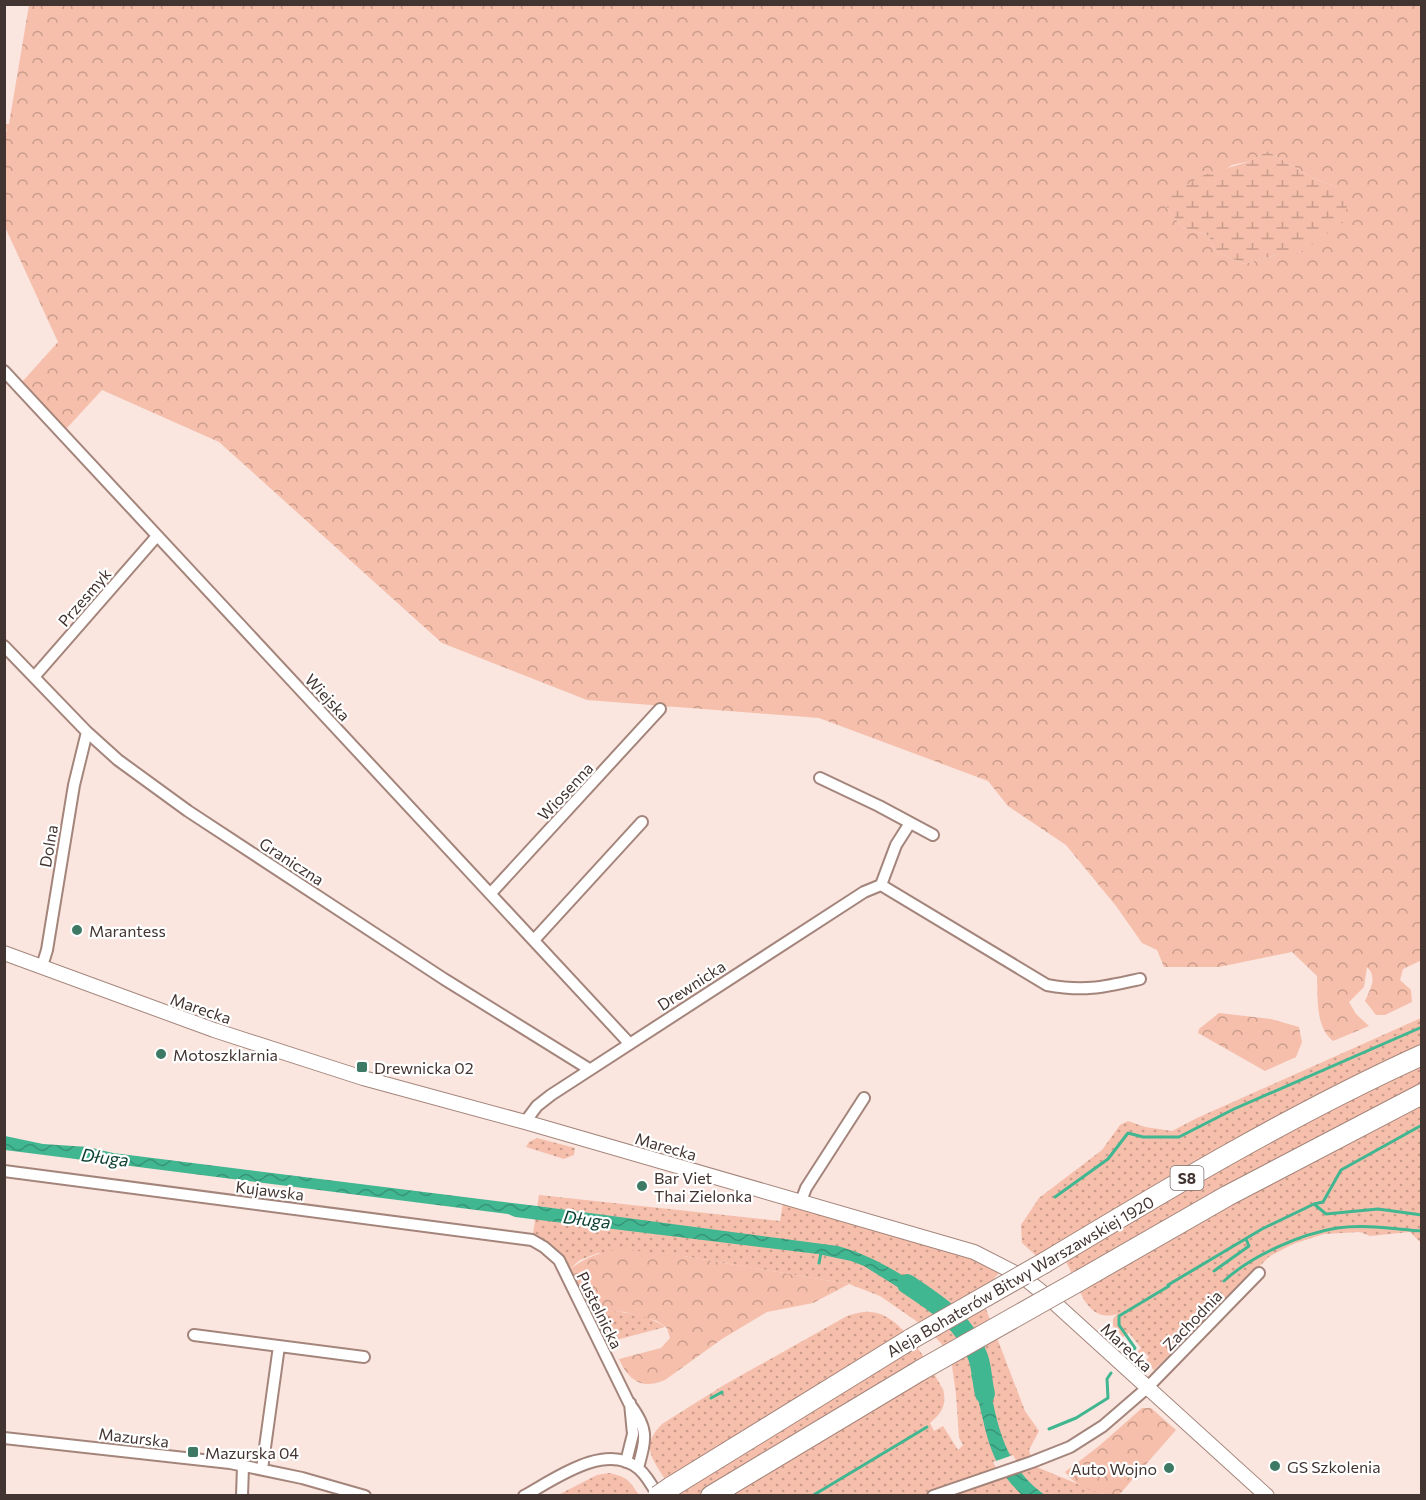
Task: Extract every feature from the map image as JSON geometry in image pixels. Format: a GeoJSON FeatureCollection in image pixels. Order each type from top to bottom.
{"type":"FeatureCollection","features":[{"type":"Feature","properties":{"kind":"highway","name":"Aleja Bohaterów Bitwy Warszawskiej 1920"},"geometry":{"type":"LineString","coordinates":[[662,1493],[911,1339],[1204,1167],[1323,1103],[1422,1055]]}},
{"type":"Feature","properties":{"kind":"highway","name":"Aleja Bohaterów Bitwy Warszawskiej 1920"},"geometry":{"type":"LineString","coordinates":[[711,1496],[921,1370],[1236,1191],[1422,1094]]}},
{"type":"Feature","properties":{"kind":"street","name":"Wiejska"},"geometry":{"type":"LineString","coordinates":[[4,371],[629,1043]]}},
{"type":"Feature","properties":{"kind":"street","name":"Przesmyk"},"geometry":{"type":"LineString","coordinates":[[34,677],[157,536]]}},
{"type":"Feature","properties":{"kind":"street","name":"Graniczna"},"geometry":{"type":"LineString","coordinates":[[4,646],[87,732],[118,760],[188,811],[444,979],[589,1069]]}},
{"type":"Feature","properties":{"kind":"street","name":"Wiosenna"},"geometry":{"type":"LineString","coordinates":[[491,893],[660,709]]}},
{"type":"Feature","properties":{"kind":"street","name":"Dolna"},"geometry":{"type":"LineString","coordinates":[[42,966],[47,950],[74,785],[87,732]]}},
{"type":"Feature","properties":{"kind":"street"},"geometry":{"type":"LineString","coordinates":[[819,778],[933,835]]}},
{"type":"Feature","properties":{"kind":"street"},"geometry":{"type":"LineString","coordinates":[[534,940],[642,822]]}},
{"type":"Feature","properties":{"kind":"street"},"geometry":{"type":"LineString","coordinates":[[910,824],[896,845],[881,885],[1047,986],[1074,990],[1097,988],[1140,979]]}},
{"type":"Feature","properties":{"kind":"street","name":"Drewnicka"},"geometry":{"type":"LineString","coordinates":[[525,1122],[544,1100],[589,1069],[864,892],[881,885]]}},
{"type":"Feature","properties":{"kind":"street","name":"Marecka"},"geometry":{"type":"LineString","coordinates":[[4,953],[170,1015],[305,1060],[974,1252],[1004,1266],[1048,1297],[1267,1496]]}},
{"type":"Feature","properties":{"kind":"street"},"geometry":{"type":"LineString","coordinates":[[801,1202],[806,1188],[864,1098]]}},
{"type":"Feature","properties":{"kind":"street","name":"Kujawska"},"geometry":{"type":"LineString","coordinates":[[4,1171],[532,1240]]}},
{"type":"Feature","properties":{"kind":"street","name":"Pustelnicka"},"geometry":{"type":"LineString","coordinates":[[532,1240],[544,1246],[558,1260],[630,1403],[641,1418],[645,1431],[638,1468]]}},
{"type":"Feature","properties":{"kind":"street","name":"Zachodnia"},"geometry":{"type":"LineString","coordinates":[[933,1496],[1070,1447],[1103,1426],[1147,1388],[1259,1273]]}},
{"type":"Feature","properties":{"kind":"street"},"geometry":{"type":"LineString","coordinates":[[194,1335],[364,1357]]}},
{"type":"Feature","properties":{"kind":"street"},"geometry":{"type":"LineString","coordinates":[[262,1469],[279,1346]]}},
{"type":"Feature","properties":{"kind":"street","name":"Pustelnicka"},"geometry":{"type":"LineString","coordinates":[[626,1462],[633,1434],[630,1403]]}},
{"type":"Feature","properties":{"kind":"street","name":"Mazurska"},"geometry":{"type":"LineString","coordinates":[[4,1438],[262,1469],[364,1496]]}},
{"type":"Feature","properties":{"kind":"street"},"geometry":{"type":"LineString","coordinates":[[524,1496],[591,1461],[609,1459],[626,1462],[638,1468],[662,1493]]}},
{"type":"Feature","properties":{"kind":"street"},"geometry":{"type":"LineString","coordinates":[[242,1496],[243,1466]]}},
{"type":"Feature","properties":{"kind":"green space"},"geometry":{"type":"Polygon","coordinates":[[[29,5],[1421,5],[1422,960],[1403,969],[1400,980],[1411,990],[1412,1002],[1385,1015],[1376,1015],[1365,1001],[1373,979],[1367,967],[1364,987],[1349,1002],[1356,1014],[1369,1026],[1333,1041],[1327,1035],[1320,1020],[1317,976],[1292,952],[1219,967],[1164,967],[1157,950],[1142,943],[1116,906],[1066,845],[1008,806],[988,781],[819,718],[587,700],[442,643],[219,442],[102,390],[66,429],[22,382],[58,342],[5,227],[4,141],[7,129],[4,124],[9,124],[29,5]],[[1267,151],[1251,161],[1232,165],[1167,208],[1182,227],[1209,236],[1215,251],[1244,264],[1276,255],[1296,255],[1326,233],[1337,187],[1315,179],[1267,151]]]}},
{"type":"Feature","properties":{"kind":"green space"},"geometry":{"type":"Polygon","coordinates":[[[1267,151],[1315,179],[1350,190],[1344,222],[1296,255],[1276,255],[1244,264],[1215,251],[1209,236],[1182,227],[1167,208],[1172,193],[1204,175],[1251,161],[1267,151]]]}},
{"type":"Feature","properties":{"kind":"green space"},"geometry":{"type":"Polygon","coordinates":[[[1219,1013],[1271,1019],[1299,1027],[1302,1042],[1296,1057],[1265,1071],[1198,1033],[1199,1029],[1219,1013]]]}},
{"type":"Feature","properties":{"kind":"green space"},"geometry":{"type":"Polygon","coordinates":[[[1421,1018],[1421,1243],[1410,1232],[1370,1236],[1360,1232],[1324,1234],[1293,1244],[1270,1256],[1154,1370],[1145,1361],[1149,1357],[1143,1351],[1137,1356],[1135,1354],[1141,1348],[1129,1333],[1123,1337],[1113,1326],[1113,1319],[1117,1314],[1106,1316],[1090,1308],[1079,1291],[1066,1262],[1052,1270],[1022,1243],[1021,1225],[1039,1198],[1102,1150],[1120,1125],[1128,1121],[1145,1127],[1172,1131],[1421,1018]]]}},
{"type":"Feature","properties":{"kind":"green space"},"geometry":{"type":"Polygon","coordinates":[[[537,1138],[575,1148],[574,1155],[564,1159],[526,1147],[529,1142],[537,1138]]]}},
{"type":"Feature","properties":{"kind":"green space"},"geometry":{"type":"Polygon","coordinates":[[[539,1195],[780,1221],[784,1197],[1004,1266],[981,1296],[1025,1411],[1039,1431],[1029,1450],[1034,1466],[1105,1495],[676,1495],[657,1466],[650,1449],[652,1438],[662,1424],[724,1385],[847,1316],[864,1312],[882,1315],[893,1321],[913,1342],[943,1389],[942,1408],[938,1416],[930,1423],[934,1431],[943,1426],[958,1450],[963,1445],[959,1438],[952,1366],[941,1343],[922,1325],[880,1296],[849,1284],[683,1256],[598,1253],[580,1260],[565,1273],[532,1240],[539,1195]]]}},
{"type":"Feature","properties":{"kind":"green space"},"geometry":{"type":"Polygon","coordinates":[[[619,1249],[683,1256],[849,1284],[813,1303],[767,1312],[722,1339],[665,1380],[643,1384],[627,1373],[619,1359],[661,1348],[670,1338],[667,1328],[657,1321],[625,1312],[589,1310],[578,1300],[565,1273],[590,1257],[619,1249]]]}},
{"type":"Feature","properties":{"kind":"green space"},"geometry":{"type":"Polygon","coordinates":[[[590,1310],[639,1315],[665,1327],[609,1342],[598,1336],[590,1310]]]}},
{"type":"Feature","properties":{"kind":"green space"},"geometry":{"type":"Polygon","coordinates":[[[1142,1408],[1151,1408],[1176,1430],[1119,1495],[1104,1494],[1089,1489],[1075,1482],[1065,1472],[1099,1446],[1142,1408]]]}},
{"type":"Feature","properties":{"kind":"green space"},"geometry":{"type":"Polygon","coordinates":[[[609,1473],[627,1480],[639,1495],[558,1495],[597,1475],[609,1473]]]}},
{"type":"Feature","properties":{"kind":"water"},"geometry":{"type":"Polygon","coordinates":[[[5,1136],[43,1144],[88,1147],[113,1153],[838,1246],[876,1261],[934,1296],[923,1303],[864,1266],[818,1254],[5,1150],[5,1136]]]}},
{"type":"Feature","properties":{"kind":"water"},"geometry":{"type":"Polygon","coordinates":[[[986,1366],[997,1420],[1009,1453],[1030,1482],[1045,1495],[1022,1495],[1000,1468],[993,1453],[971,1375],[986,1366]]]}},
{"type":"Feature","properties":{"kind":"pier"},"geometry":{"type":"Polygon","coordinates":[[[1013,1455],[1019,1466],[1002,1478],[993,1462],[1013,1455]]]}},
{"type":"Feature","properties":{"kind":"waterway"},"geometry":{"type":"LineString","coordinates":[[1055,1197],[1108,1159],[1128,1133],[1143,1137],[1179,1137],[1234,1109],[1422,1027]]}},
{"type":"Feature","properties":{"kind":"waterway"},"geometry":{"type":"LineString","coordinates":[[1314,1204],[1323,1202],[1341,1170],[1422,1125]]}},
{"type":"Feature","properties":{"kind":"waterway"},"geometry":{"type":"LineString","coordinates":[[1168,1285],[1262,1229],[1314,1204],[1326,1214],[1378,1209],[1422,1215]]}},
{"type":"Feature","properties":{"kind":"waterway"},"geometry":{"type":"LineString","coordinates":[[1224,1281],[1248,1263],[1277,1247],[1323,1231],[1358,1226],[1422,1231]]}},
{"type":"Feature","properties":{"kind":"waterway"},"geometry":{"type":"LineString","coordinates":[[1214,1271],[1249,1246],[1246,1239]]}},
{"type":"Feature","properties":{"kind":"waterway"},"geometry":{"type":"LineString","coordinates":[[819,1263],[821,1253]]}},
{"type":"Feature","properties":{"kind":"waterway","name":"Długa"},"geometry":{"type":"LineString","coordinates":[[907,1284],[949,1314],[966,1333],[978,1357],[985,1394]]}},
{"type":"Feature","properties":{"kind":"waterway"},"geometry":{"type":"LineString","coordinates":[[1133,1351],[1135,1348],[1119,1325],[1119,1316],[1169,1286]]}},
{"type":"Feature","properties":{"kind":"waterway"},"geometry":{"type":"LineString","coordinates":[[1049,1429],[1076,1418],[1108,1398],[1107,1379],[1111,1373]]}},
{"type":"Feature","properties":{"kind":"waterway"},"geometry":{"type":"LineString","coordinates":[[711,1398],[722,1393]]}},
{"type":"Feature","properties":{"kind":"waterway"},"geometry":{"type":"LineString","coordinates":[[812,1496],[927,1427]]}},
{"type":"Feature","properties":{"kind":"place","name":"Marantess"},"geometry":{"type":"Point","coordinates":[77,930]}},
{"type":"Feature","properties":{"kind":"place","name":"Motoszklarnia"},"geometry":{"type":"Point","coordinates":[161,1054]}},
{"type":"Feature","properties":{"kind":"place","name":"Drewnicka 02"},"geometry":{"type":"Point","coordinates":[362,1067]}},
{"type":"Feature","properties":{"kind":"place","name":"Bar Viet Thai Zielonka"},"geometry":{"type":"Point","coordinates":[642,1186]}},
{"type":"Feature","properties":{"kind":"place","name":"Mazurska 04"},"geometry":{"type":"Point","coordinates":[193,1452]}},
{"type":"Feature","properties":{"kind":"place","name":"GS Szkolenia"},"geometry":{"type":"Point","coordinates":[1275,1466]}},
{"type":"Feature","properties":{"kind":"place","name":"Auto Wojno"},"geometry":{"type":"Point","coordinates":[1169,1468]}}]}
